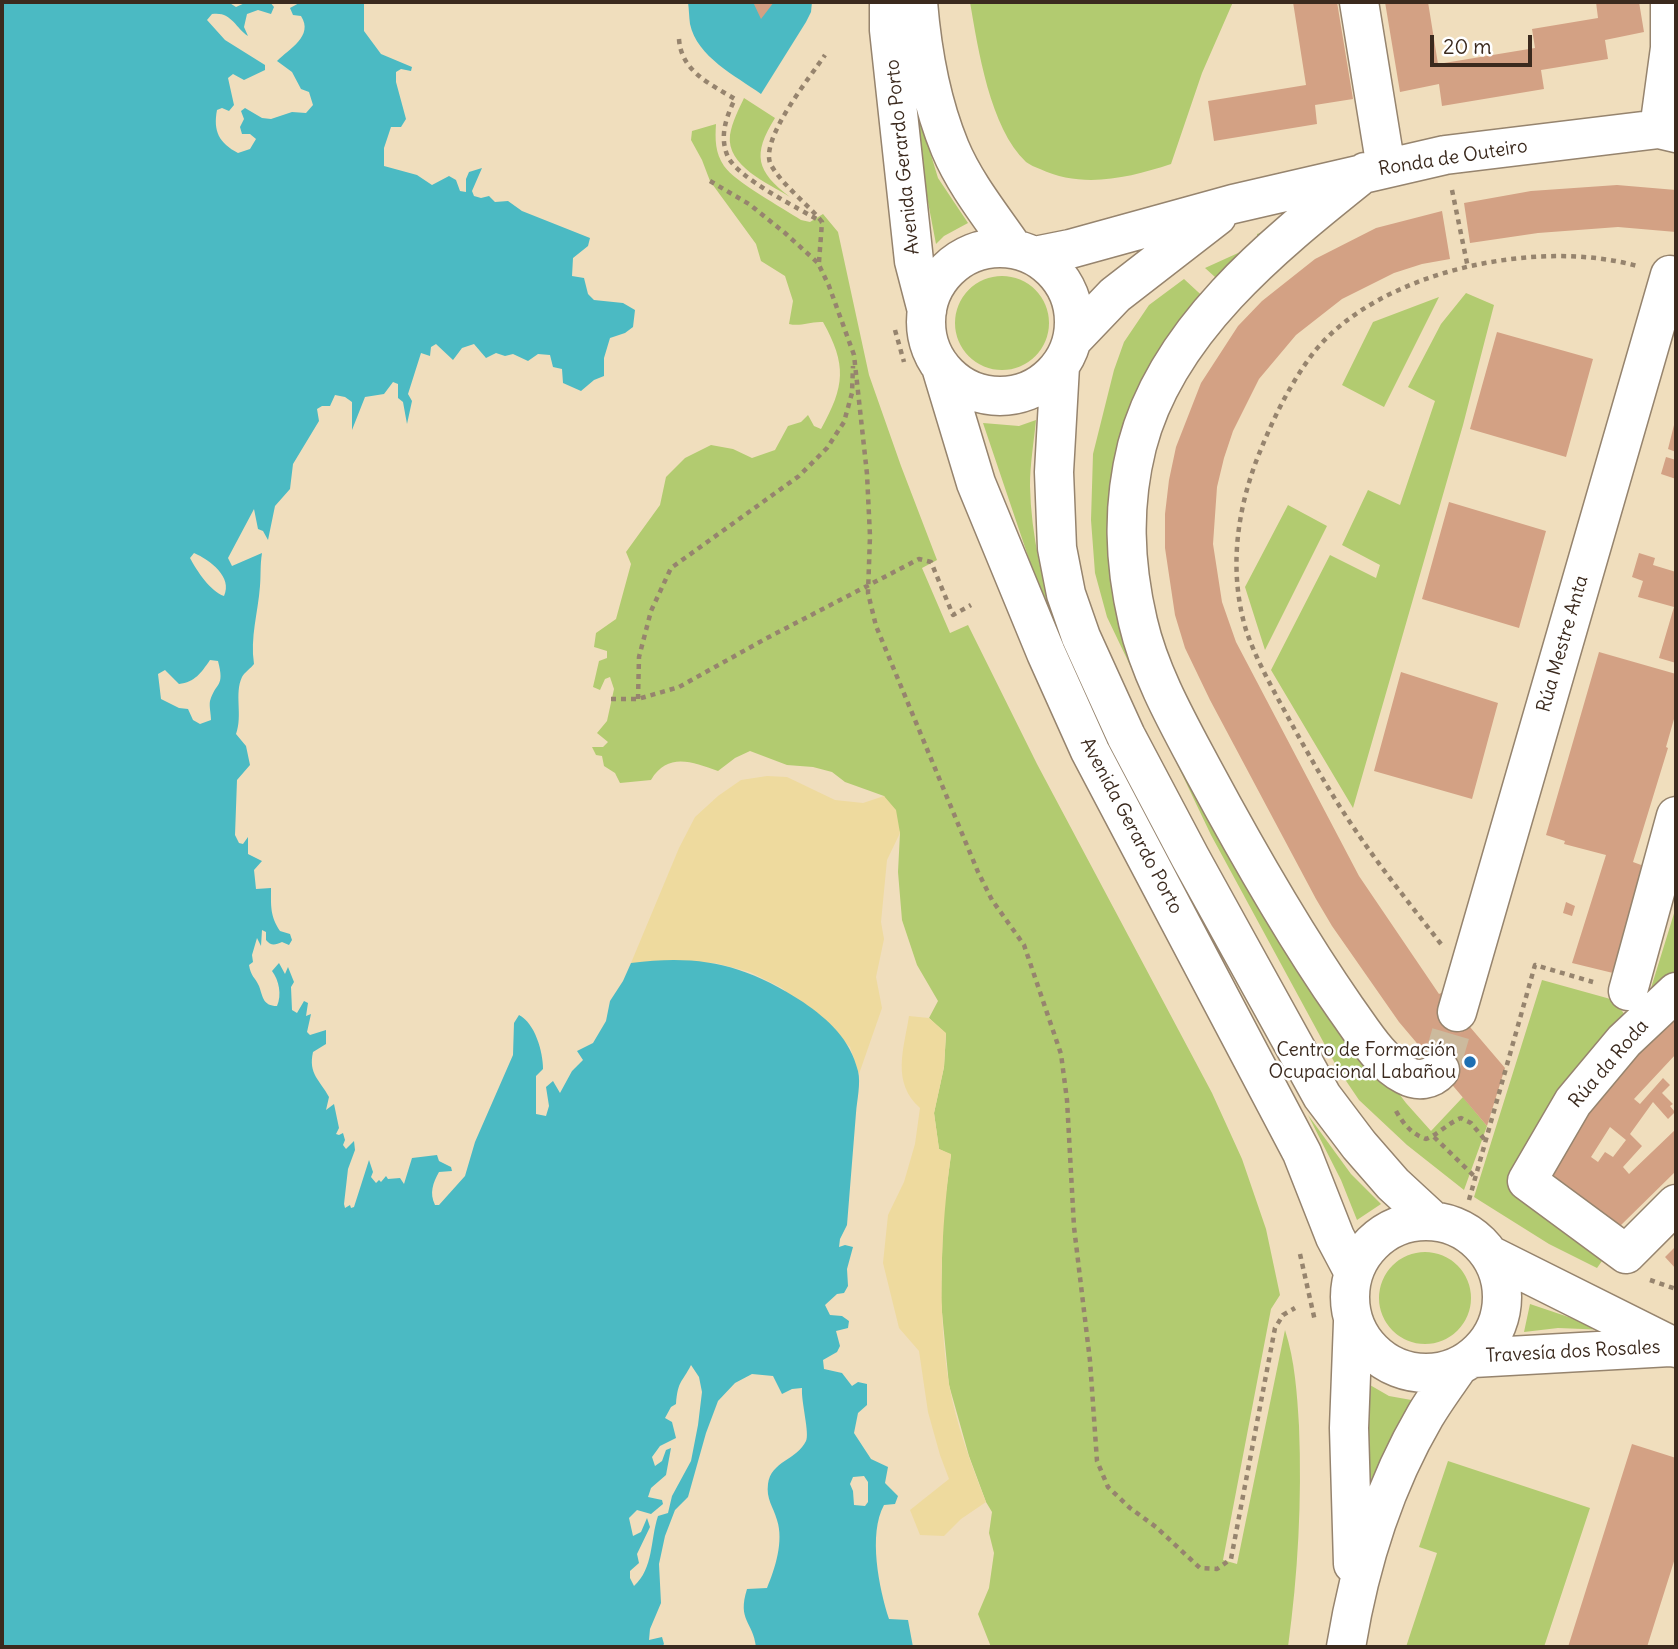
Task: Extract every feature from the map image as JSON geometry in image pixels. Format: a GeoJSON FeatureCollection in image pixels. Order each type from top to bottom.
{"type":"FeatureCollection","features":[{"type":"Feature","properties":{"kind":"street","name":"Avenida Gerardo Porto"},"geometry":{"type":"LineString","coordinates":[[889,2],[914,261],[926,311]]}},
{"type":"Feature","properties":{"kind":"street","name":"Avenida Gerardo Porto"},"geometry":{"type":"LineString","coordinates":[[918,2],[931,88],[951,149],[980,200],[1024,252]]}},
{"type":"Feature","properties":{"kind":"street"},"geometry":{"type":"LineString","coordinates":[[1359,2],[1375,170],[1265,256],[1186,344],[1158,391],[1138,444],[1125,523],[1139,624],[1160,685],[1230,821],[1315,965],[1387,1062],[1423,1073]]}},
{"type":"Feature","properties":{"kind":"street"},"geometry":{"type":"LineString","coordinates":[[1668,131],[1670,2]]}},
{"type":"Feature","properties":{"kind":"street","name":"Ronda de Outeiro"},"geometry":{"type":"LineString","coordinates":[[1024,252],[1070,249],[1233,204],[1445,155],[1668,131]]}},
{"type":"Feature","properties":{"kind":"street","name":"Ronda de Outeiro"},"geometry":{"type":"LineString","coordinates":[[1066,353],[1115,295],[1233,204]]}},
{"type":"Feature","properties":{"kind":"street"},"geometry":{"type":"LineString","coordinates":[[994,247],[1024,252],[1055,271],[1068,291],[1074,315],[1066,353],[1044,382],[1024,393],[1001,397],[978,393],[957,383],[941,367],[931,350],[926,330],[926,311],[932,291],[942,275],[957,261],[974,252],[994,247]]}},
{"type":"Feature","properties":{"kind":"street","name":"Rúa Mestre Anta"},"geometry":{"type":"LineString","coordinates":[[1462,995],[1673,276]]}},
{"type":"Feature","properties":{"kind":"street","name":"Avenida Gerardo Porto"},"geometry":{"type":"LineString","coordinates":[[1066,353],[1054,472],[1057,548],[1066,594],[1081,637],[1126,736],[1322,1096],[1393,1184],[1432,1220]]}},
{"type":"Feature","properties":{"kind":"street","name":"Avenida Gerardo Porto"},"geometry":{"type":"LineString","coordinates":[[941,367],[976,483],[1046,653],[1090,751],[1303,1153],[1335,1237],[1353,1270]]}},
{"type":"Feature","properties":{"kind":"street"},"geometry":{"type":"LineString","coordinates":[[1628,991],[1671,833]]}},
{"type":"Feature","properties":{"kind":"street","name":"Rúa da Roda"},"geometry":{"type":"LineString","coordinates":[[1676,992],[1624,1041],[1573,1102],[1527,1181],[1626,1254],[1676,1205]]}},
{"type":"Feature","properties":{"kind":"street"},"geometry":{"type":"LineString","coordinates":[[1346,1647],[1354,1604],[1378,1520],[1400,1465],[1425,1416],[1465,1362],[1489,1342],[1499,1321],[1502,1299],[1499,1276],[1490,1255],[1475,1238],[1454,1226],[1432,1220],[1407,1222],[1384,1232],[1366,1249],[1353,1270],[1349,1296],[1353,1322],[1349,1428],[1354,1604]]}},
{"type":"Feature","properties":{"kind":"street","name":"Travesía dos Rosales"},"geometry":{"type":"LineString","coordinates":[[1490,1255],[1675,1347]]}},
{"type":"Feature","properties":{"kind":"street"},"geometry":{"type":"LineString","coordinates":[[1353,1322],[1365,1345],[1384,1362],[1407,1372],[1433,1374],[1465,1362]]}},
{"type":"Feature","properties":{"kind":"street","name":"Travesía dos Rosales"},"geometry":{"type":"LineString","coordinates":[[1465,1362],[1675,1347]]}},
{"type":"Feature","properties":{"kind":"path"},"geometry":{"type":"LineString","coordinates":[[679,39],[680,53],[690,69],[735,99],[723,132],[729,160],[771,193],[822,222]]}},
{"type":"Feature","properties":{"kind":"path"},"geometry":{"type":"LineString","coordinates":[[818,263],[822,222],[809,205],[778,175],[769,162],[768,148],[775,132],[825,55]]}},
{"type":"Feature","properties":{"kind":"path"},"geometry":{"type":"LineString","coordinates":[[710,181],[749,204],[818,263],[854,355],[867,474],[870,537],[868,585],[876,626],[920,728],[953,815],[992,900],[1024,945],[1061,1054],[1068,1100],[1074,1227],[1090,1361],[1097,1461],[1108,1487],[1200,1568],[1217,1569],[1231,1559],[1275,1328],[1283,1315],[1295,1308]]}},
{"type":"Feature","properties":{"kind":"path"},"geometry":{"type":"LineString","coordinates":[[1456,208],[1468,268]]}},
{"type":"Feature","properties":{"kind":"path"},"geometry":{"type":"LineString","coordinates":[[1462,995],[1357,833],[1295,730],[1264,673],[1246,629],[1235,561],[1239,517],[1251,475],[1289,388],[1316,351],[1346,322],[1380,299],[1443,273],[1518,258],[1583,256],[1620,261],[1673,276]]}},
{"type":"Feature","properties":{"kind":"path"},"geometry":{"type":"LineString","coordinates":[[638,699],[639,657],[651,611],[671,568],[799,476],[827,448],[844,422],[852,393],[854,355]]}},
{"type":"Feature","properties":{"kind":"path"},"geometry":{"type":"LineString","coordinates":[[611,699],[638,699],[679,687],[919,559],[931,562],[953,615],[971,606]]}},
{"type":"Feature","properties":{"kind":"path"},"geometry":{"type":"LineString","coordinates":[[1469,1200],[1535,965],[1628,991]]}},
{"type":"Feature","properties":{"kind":"path"},"geometry":{"type":"LineString","coordinates":[[1423,1073],[1393,1092],[1394,1106],[1403,1123],[1416,1136],[1426,1139],[1434,1137],[1450,1123],[1461,1118],[1471,1123],[1486,1140]]}},
{"type":"Feature","properties":{"kind":"path"},"geometry":{"type":"LineString","coordinates":[[1434,1137],[1475,1177]]}},
{"type":"Feature","properties":{"kind":"green space"},"geometry":{"type":"Polygon","coordinates":[[[970,2],[1233,2],[1202,73],[1171,164],[1138,174],[1089,180],[1056,175],[1034,167],[1026,162],[1014,147],[1003,129],[988,87],[970,2]]]}},
{"type":"Feature","properties":{"kind":"green space"},"geometry":{"type":"Polygon","coordinates":[[[744,98],[775,118],[763,142],[761,162],[770,179],[790,197],[750,172],[735,156],[730,135],[744,98]]]}},
{"type":"Feature","properties":{"kind":"green space"},"geometry":{"type":"Polygon","coordinates":[[[917,109],[938,178],[968,223],[944,236],[936,244],[919,155],[917,109]]]}},
{"type":"Feature","properties":{"kind":"green space"},"geometry":{"type":"Polygon","coordinates":[[[716,124],[717,151],[730,172],[748,187],[801,220],[810,222],[823,214],[838,232],[869,375],[937,560],[922,568],[950,633],[968,625],[1037,764],[1212,1093],[1242,1159],[1266,1229],[1280,1295],[1271,1309],[1223,1560],[1237,1564],[1285,1330],[1295,1378],[1300,1454],[1298,1537],[1288,1647],[991,1647],[978,1614],[989,1588],[994,1553],[989,1533],[992,1512],[969,1456],[949,1385],[941,1302],[943,1214],[951,1155],[939,1149],[934,1113],[944,1067],[946,1034],[929,1018],[938,1001],[917,965],[902,920],[898,872],[900,833],[884,796],[845,782],[832,772],[787,765],[750,751],[718,771],[690,763],[673,762],[658,771],[651,780],[620,783],[615,773],[604,766],[602,756],[596,755],[592,747],[603,747],[608,742],[597,733],[607,721],[614,689],[610,677],[605,679],[600,690],[593,687],[599,661],[607,658],[607,651],[594,647],[596,633],[616,619],[631,564],[626,552],[660,505],[666,477],[685,458],[711,445],[733,449],[752,458],[775,450],[788,426],[801,422],[808,415],[814,426],[821,429],[839,388],[839,363],[823,322],[789,324],[793,301],[785,276],[761,261],[756,244],[710,181],[691,140],[692,131],[716,124]]]}},
{"type":"Feature","properties":{"kind":"green space"},"geometry":{"type":"Polygon","coordinates":[[[1296,221],[1225,286],[1205,268],[1258,244],[1257,234],[1296,221]]]}},
{"type":"Feature","properties":{"kind":"green space"},"geometry":{"type":"Polygon","coordinates":[[[1002,276],[1020,280],[1035,290],[1045,305],[1049,323],[1045,341],[1035,356],[1020,366],[1002,370],[984,366],[969,356],[959,341],[955,323],[959,305],[969,290],[984,280],[1002,276]]]}},
{"type":"Feature","properties":{"kind":"green space"},"geometry":{"type":"Polygon","coordinates":[[[1184,279],[1210,303],[1157,363],[1120,577],[1366,1050],[1431,1131],[1463,1097],[1487,1126],[1464,1190],[1407,1145],[1359,1100],[1338,1069],[1211,835],[1107,617],[1095,573],[1091,520],[1093,454],[1114,370],[1124,342],[1149,305],[1184,279]]]}},
{"type":"Feature","properties":{"kind":"green space"},"geometry":{"type":"Polygon","coordinates":[[[1466,293],[1494,305],[1463,425],[1353,808],[1271,670],[1330,555],[1376,578],[1380,565],[1342,545],[1368,490],[1400,505],[1435,401],[1408,387],[1441,324],[1466,293]]]}},
{"type":"Feature","properties":{"kind":"green space"},"geometry":{"type":"Polygon","coordinates":[[[1439,297],[1384,407],[1342,385],[1373,322],[1439,297]]]}},
{"type":"Feature","properties":{"kind":"green space"},"geometry":{"type":"Polygon","coordinates":[[[1036,420],[1030,478],[1031,505],[1035,541],[1057,631],[1032,568],[983,423],[1019,426],[1036,420]]]}},
{"type":"Feature","properties":{"kind":"green space"},"geometry":{"type":"Polygon","coordinates":[[[1288,505],[1327,526],[1265,650],[1245,587],[1288,505]]]}},
{"type":"Feature","properties":{"kind":"green space"},"geometry":{"type":"Polygon","coordinates":[[[1676,907],[1676,976],[1662,990],[1651,988],[1676,907]]]}},
{"type":"Feature","properties":{"kind":"green space"},"geometry":{"type":"Polygon","coordinates":[[[1542,980],[1614,1000],[1625,1015],[1510,1187],[1545,1219],[1602,1261],[1597,1268],[1549,1244],[1474,1197],[1542,980]]]}},
{"type":"Feature","properties":{"kind":"green space"},"geometry":{"type":"Polygon","coordinates":[[[1308,1115],[1351,1174],[1381,1204],[1357,1220],[1341,1180],[1308,1115]]]}},
{"type":"Feature","properties":{"kind":"green space"},"geometry":{"type":"Polygon","coordinates":[[[1425,1252],[1443,1255],[1458,1265],[1468,1280],[1471,1298],[1468,1316],[1458,1331],[1443,1341],[1425,1344],[1407,1341],[1392,1331],[1382,1316],[1379,1298],[1382,1280],[1392,1265],[1407,1255],[1425,1252]]]}},
{"type":"Feature","properties":{"kind":"green space"},"geometry":{"type":"Polygon","coordinates":[[[1530,1304],[1607,1330],[1558,1328],[1524,1332],[1530,1304]]]}},
{"type":"Feature","properties":{"kind":"green space"},"geometry":{"type":"Polygon","coordinates":[[[1363,1381],[1389,1396],[1417,1401],[1365,1534],[1363,1381]]]}},
{"type":"Feature","properties":{"kind":"green space"},"geometry":{"type":"Polygon","coordinates":[[[1448,1461],[1590,1508],[1544,1647],[1406,1647],[1437,1553],[1419,1547],[1448,1461]]]}},
{"type":"Feature","properties":{"kind":"sand"},"geometry":{"type":"Polygon","coordinates":[[[767,776],[787,777],[835,800],[863,803],[884,796],[896,810],[900,833],[887,860],[881,922],[884,939],[876,977],[882,1008],[859,1074],[850,1047],[782,988],[750,972],[715,963],[631,963],[679,848],[695,817],[741,780],[767,776]]]}},
{"type":"Feature","properties":{"kind":"sand"},"geometry":{"type":"Polygon","coordinates":[[[909,1016],[929,1018],[946,1033],[944,1067],[934,1113],[939,1149],[951,1154],[942,1269],[945,1355],[956,1414],[986,1502],[961,1519],[944,1536],[920,1535],[910,1510],[949,1479],[928,1412],[919,1351],[899,1328],[883,1263],[888,1215],[904,1182],[915,1144],[920,1108],[911,1098],[902,1076],[909,1016]]]}},
{"type":"Feature","properties":{"kind":"water"},"geometry":{"type":"Polygon","coordinates":[[[2,2],[228,2],[236,7],[247,2],[270,2],[274,7],[271,14],[258,10],[247,14],[244,27],[248,36],[224,15],[212,14],[207,20],[225,40],[265,65],[265,70],[244,80],[233,74],[228,78],[234,105],[229,111],[222,108],[217,110],[219,136],[238,153],[250,149],[256,139],[250,134],[242,134],[240,127],[244,119],[241,111],[245,108],[262,118],[271,119],[292,112],[306,113],[313,105],[309,92],[301,89],[292,72],[277,61],[298,42],[304,30],[301,16],[293,15],[290,8],[301,2],[364,2],[364,31],[381,54],[412,67],[411,71],[401,69],[396,72],[406,119],[401,127],[391,127],[384,148],[384,166],[417,175],[432,185],[449,176],[456,180],[460,191],[466,192],[469,172],[482,168],[472,191],[474,196],[489,196],[495,202],[508,201],[522,211],[590,238],[588,246],[573,258],[572,276],[584,278],[588,294],[594,300],[623,303],[635,310],[633,327],[610,338],[604,358],[604,376],[594,380],[581,391],[563,383],[562,369],[553,367],[550,355],[538,354],[528,361],[513,354],[505,356],[496,353],[486,358],[474,344],[462,348],[453,360],[436,344],[431,347],[430,356],[421,353],[408,394],[412,401],[407,424],[403,402],[398,398],[398,384],[393,382],[384,394],[365,397],[352,430],[352,402],[335,395],[330,406],[317,409],[319,421],[293,464],[290,489],[275,506],[268,540],[263,531],[258,529],[254,509],[228,558],[232,566],[262,553],[254,664],[242,677],[239,690],[236,734],[246,746],[250,765],[237,780],[235,835],[239,843],[243,844],[248,837],[248,854],[262,861],[254,870],[256,889],[271,888],[274,920],[280,931],[290,934],[292,940],[289,945],[282,942],[271,944],[266,940],[266,932],[262,930],[261,946],[257,938],[252,955],[253,962],[249,965],[251,972],[264,1000],[277,1006],[279,988],[272,971],[279,963],[285,974],[288,967],[294,982],[291,987],[292,1010],[297,1013],[304,1001],[308,1003],[306,1016],[311,1014],[307,1032],[310,1035],[326,1030],[326,1044],[313,1052],[312,1066],[329,1097],[326,1110],[334,1104],[339,1128],[336,1134],[343,1133],[343,1145],[346,1149],[354,1141],[355,1150],[348,1169],[345,1208],[350,1205],[351,1208],[354,1207],[369,1160],[373,1172],[371,1177],[376,1183],[386,1176],[388,1179],[400,1178],[404,1184],[412,1158],[437,1155],[439,1161],[451,1167],[452,1171],[439,1172],[435,1180],[432,1196],[435,1205],[439,1205],[465,1176],[475,1142],[513,1055],[514,1023],[519,1015],[530,1024],[540,1047],[543,1069],[536,1076],[536,1114],[546,1116],[549,1106],[546,1087],[553,1081],[560,1093],[572,1071],[583,1060],[577,1051],[593,1043],[606,1021],[610,1001],[631,963],[700,961],[741,971],[782,989],[830,1023],[850,1049],[859,1081],[847,1225],[839,1247],[853,1247],[847,1269],[848,1286],[844,1293],[837,1294],[825,1305],[830,1315],[842,1316],[849,1321],[848,1328],[836,1331],[840,1346],[837,1352],[823,1360],[824,1369],[842,1373],[852,1386],[858,1382],[867,1384],[867,1405],[858,1413],[854,1433],[871,1459],[888,1467],[885,1483],[898,1496],[895,1504],[884,1505],[879,1517],[876,1546],[879,1577],[889,1619],[908,1620],[913,1647],[756,1647],[745,1615],[744,1600],[747,1589],[767,1588],[776,1564],[780,1537],[769,1498],[768,1484],[774,1470],[802,1447],[807,1432],[802,1388],[782,1394],[773,1376],[752,1374],[735,1383],[718,1401],[688,1497],[675,1510],[665,1536],[659,1564],[661,1603],[650,1629],[649,1640],[662,1637],[662,1647],[2,1647],[2,2]],[[194,553],[190,558],[209,585],[224,596],[225,582],[218,570],[194,553]],[[210,660],[200,673],[179,684],[165,670],[158,674],[161,699],[179,708],[188,709],[193,720],[200,724],[211,720],[210,701],[220,680],[218,661],[210,660]],[[691,1365],[679,1386],[676,1404],[665,1418],[672,1422],[676,1438],[660,1446],[652,1457],[655,1466],[662,1461],[666,1450],[671,1448],[666,1475],[651,1488],[648,1497],[662,1500],[663,1504],[651,1514],[637,1510],[629,1518],[633,1536],[641,1532],[647,1518],[650,1527],[637,1554],[639,1563],[630,1571],[634,1586],[645,1571],[658,1516],[668,1513],[672,1496],[691,1461],[702,1392],[699,1377],[691,1365]],[[864,1476],[853,1477],[850,1484],[854,1505],[865,1506],[868,1502],[868,1482],[864,1476]]]}},
{"type":"Feature","properties":{"kind":"water"},"geometry":{"type":"Polygon","coordinates":[[[688,2],[812,2],[806,22],[761,94],[719,65],[701,46],[690,24],[688,2]]]}},
{"type":"Feature","properties":{"kind":"building"},"geometry":{"type":"Polygon","coordinates":[[[753,2],[774,2],[761,19],[753,2]]]}},
{"type":"Feature","properties":{"kind":"building"},"geometry":{"type":"Polygon","coordinates":[[[1293,2],[1337,2],[1353,99],[1315,105],[1317,124],[1214,141],[1208,101],[1306,85],[1293,2]]]}},
{"type":"Feature","properties":{"kind":"building"},"geometry":{"type":"Polygon","coordinates":[[[1385,2],[1428,2],[1438,64],[1535,48],[1532,29],[1598,18],[1596,2],[1639,2],[1644,32],[1605,40],[1608,59],[1541,70],[1544,89],[1442,106],[1439,84],[1400,92],[1385,2]]]}},
{"type":"Feature","properties":{"kind":"building"},"geometry":{"type":"Polygon","coordinates":[[[1617,185],[1676,190],[1676,232],[1618,227],[1538,233],[1470,243],[1464,203],[1531,191],[1617,185]]]}},
{"type":"Feature","properties":{"kind":"building"},"geometry":{"type":"Polygon","coordinates":[[[1442,211],[1450,259],[1394,273],[1342,299],[1296,335],[1259,379],[1233,431],[1224,458],[1217,487],[1213,544],[1222,602],[1236,642],[1359,876],[1439,994],[1441,993],[1505,1068],[1487,1126],[1399,1022],[1316,899],[1185,648],[1175,615],[1165,548],[1165,514],[1176,447],[1201,383],[1238,326],[1262,301],[1315,259],[1376,228],[1442,211]]]}},
{"type":"Feature","properties":{"kind":"building"},"geometry":{"type":"Polygon","coordinates":[[[1497,332],[1593,359],[1566,457],[1470,429],[1497,332]]]}},
{"type":"Feature","properties":{"kind":"building"},"geometry":{"type":"Polygon","coordinates":[[[1676,421],[1676,452],[1668,449],[1676,421]]]}},
{"type":"Feature","properties":{"kind":"building"},"geometry":{"type":"Polygon","coordinates":[[[1666,457],[1676,460],[1676,479],[1661,474],[1666,457]]]}},
{"type":"Feature","properties":{"kind":"building"},"geometry":{"type":"Polygon","coordinates":[[[1449,502],[1546,531],[1519,628],[1422,599],[1449,502]]]}},
{"type":"Feature","properties":{"kind":"building"},"geometry":{"type":"Polygon","coordinates":[[[1639,553],[1655,558],[1653,565],[1676,572],[1676,663],[1659,658],[1674,607],[1638,597],[1643,581],[1632,577],[1639,553]]]}},
{"type":"Feature","properties":{"kind":"building"},"geometry":{"type":"Polygon","coordinates":[[[1599,652],[1676,674],[1676,712],[1666,747],[1668,748],[1633,862],[1644,866],[1613,973],[1572,963],[1606,855],[1564,844],[1565,841],[1546,835],[1599,652]]]}},
{"type":"Feature","properties":{"kind":"building"},"geometry":{"type":"Polygon","coordinates":[[[1401,672],[1498,703],[1472,799],[1374,771],[1401,672]]]}},
{"type":"Feature","properties":{"kind":"building"},"geometry":{"type":"Polygon","coordinates":[[[1566,902],[1575,906],[1572,916],[1563,913],[1566,902]]]}},
{"type":"Feature","properties":{"kind":"building"},"geometry":{"type":"Polygon","coordinates":[[[1676,1011],[1676,1054],[1634,1099],[1640,1104],[1663,1078],[1670,1085],[1662,1093],[1673,1104],[1670,1106],[1675,1112],[1668,1119],[1653,1102],[1630,1134],[1642,1146],[1623,1167],[1629,1174],[1676,1129],[1676,1171],[1618,1228],[1548,1173],[1586,1109],[1676,1011]],[[1610,1127],[1591,1157],[1598,1162],[1605,1152],[1613,1157],[1626,1140],[1610,1127]]]}},
{"type":"Feature","properties":{"kind":"building"},"geometry":{"type":"Polygon","coordinates":[[[1676,1246],[1676,1269],[1665,1257],[1676,1246]]]}},
{"type":"Feature","properties":{"kind":"building"},"geometry":{"type":"Polygon","coordinates":[[[1632,1444],[1676,1458],[1676,1555],[1647,1647],[1568,1647],[1632,1444]]]}},
{"type":"Feature","properties":{"kind":"tunnel"},"geometry":{"type":"LineString","coordinates":[[1440,1070],[1457,1012]]}},
{"type":"Feature","properties":{"kind":"place","name":"Centro de Formación Ocupacional Labañou"},"geometry":{"type":"Point","coordinates":[1470,1062]}}]}
